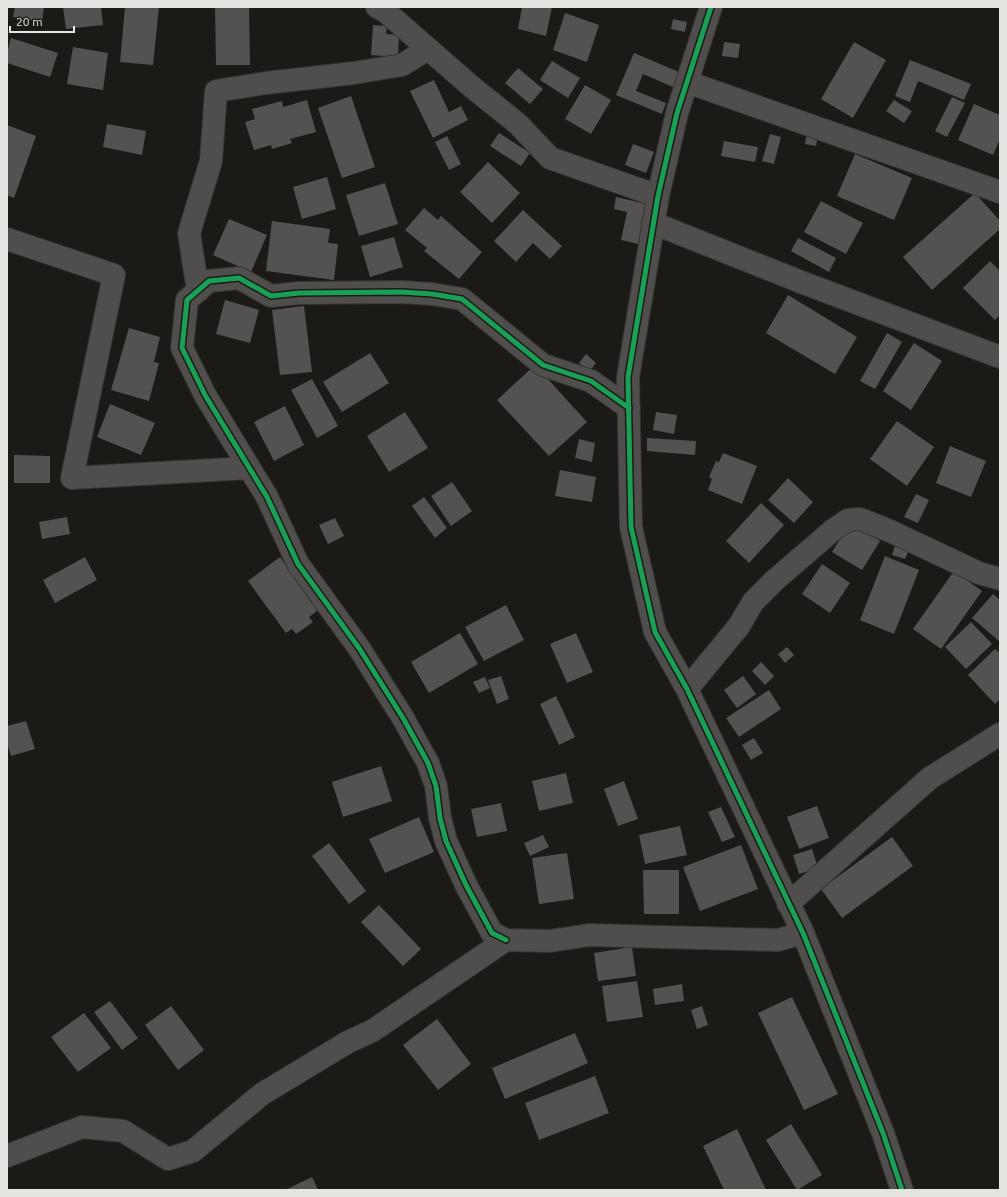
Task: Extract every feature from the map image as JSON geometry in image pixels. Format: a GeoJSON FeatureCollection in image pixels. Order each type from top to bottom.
{"type":"FeatureCollection","features":[{"type":"Feature","properties":{"kind":"street"},"geometry":{"type":"LineString","coordinates":[[377,7],[386,12],[518,124],[550,158],[658,196]]}},
{"type":"Feature","properties":{"kind":"street"},"geometry":{"type":"LineString","coordinates":[[710,7],[677,113],[658,196],[628,377],[631,527],[655,632],[687,689],[803,933],[883,1133],[902,1190]]}},
{"type":"Feature","properties":{"kind":"street"},"geometry":{"type":"LineString","coordinates":[[198,291],[189,233],[210,161],[216,91],[266,83],[354,73],[402,65],[428,48]]}},
{"type":"Feature","properties":{"kind":"street"},"geometry":{"type":"LineString","coordinates":[[687,82],[1000,192]]}},
{"type":"Feature","properties":{"kind":"street"},"geometry":{"type":"LineString","coordinates":[[653,223],[801,282],[1000,357]]}},
{"type":"Feature","properties":{"kind":"street"},"geometry":{"type":"LineString","coordinates":[[7,239],[114,275],[72,478],[248,468]]}},
{"type":"Feature","properties":{"kind":"street"},"geometry":{"type":"LineString","coordinates":[[629,408],[591,381],[543,365],[462,299],[432,294],[401,292],[299,293],[271,296],[239,278],[209,281],[186,300],[182,348],[205,395],[267,497],[298,564],[359,648],[403,718],[428,763],[436,786],[440,818],[446,841],[466,885],[492,933],[506,940],[550,941],[589,935],[778,940],[803,933]]}},
{"type":"Feature","properties":{"kind":"street"},"geometry":{"type":"LineString","coordinates":[[687,689],[739,626],[753,602],[775,580],[827,535],[848,520],[860,519],[890,530],[979,574],[1000,579]]}},
{"type":"Feature","properties":{"kind":"street"},"geometry":{"type":"LineString","coordinates":[[788,904],[930,778],[1000,734]]}},
{"type":"Feature","properties":{"kind":"street"},"geometry":{"type":"LineString","coordinates":[[7,1156],[82,1127],[123,1131],[168,1159],[193,1151],[262,1094],[348,1042],[372,1031],[506,940]]}},
{"type":"Feature","properties":{"kind":"building"},"geometry":{"type":"Polygon","coordinates":[[[15,7],[44,7],[42,22],[13,17],[15,7]]]}},
{"type":"Feature","properties":{"kind":"building"},"geometry":{"type":"Polygon","coordinates":[[[63,7],[101,7],[103,25],[66,29],[63,7]]]}},
{"type":"Feature","properties":{"kind":"building"},"geometry":{"type":"Polygon","coordinates":[[[125,7],[159,7],[153,65],[120,62],[125,7]]]}},
{"type":"Feature","properties":{"kind":"building"},"geometry":{"type":"Polygon","coordinates":[[[215,7],[249,7],[250,65],[216,65],[215,7]]]}},
{"type":"Feature","properties":{"kind":"building"},"geometry":{"type":"Polygon","coordinates":[[[522,7],[552,7],[546,36],[518,29],[522,7]]]}},
{"type":"Feature","properties":{"kind":"building"},"geometry":{"type":"Polygon","coordinates":[[[565,13],[599,25],[587,62],[553,50],[565,13]]]}},
{"type":"Feature","properties":{"kind":"building"},"geometry":{"type":"Polygon","coordinates":[[[673,19],[687,22],[685,32],[671,29],[673,19]]]}},
{"type":"Feature","properties":{"kind":"building"},"geometry":{"type":"Polygon","coordinates":[[[373,25],[387,26],[386,34],[399,35],[398,57],[371,55],[373,25]]]}},
{"type":"Feature","properties":{"kind":"building"},"geometry":{"type":"Polygon","coordinates":[[[11,38],[58,53],[50,77],[7,63],[7,52],[11,38]]]}},
{"type":"Feature","properties":{"kind":"building"},"geometry":{"type":"Polygon","coordinates":[[[724,42],[740,44],[738,58],[722,56],[724,42]]]}},
{"type":"Feature","properties":{"kind":"building"},"geometry":{"type":"Polygon","coordinates":[[[854,42],[886,60],[853,118],[821,99],[854,42]]]}},
{"type":"Feature","properties":{"kind":"building"},"geometry":{"type":"Polygon","coordinates":[[[73,47],[108,53],[103,90],[67,84],[73,47]]]}},
{"type":"Feature","properties":{"kind":"building"},"geometry":{"type":"Polygon","coordinates":[[[634,53],[679,72],[673,87],[643,74],[636,91],[666,103],[662,114],[616,95],[634,53]]]}},
{"type":"Feature","properties":{"kind":"building"},"geometry":{"type":"Polygon","coordinates":[[[910,60],[971,84],[964,100],[918,81],[910,102],[895,96],[910,60]]]}},
{"type":"Feature","properties":{"kind":"building"},"geometry":{"type":"Polygon","coordinates":[[[552,61],[580,78],[568,98],[540,80],[552,61]]]}},
{"type":"Feature","properties":{"kind":"building"},"geometry":{"type":"Polygon","coordinates":[[[518,68],[543,89],[530,104],[505,83],[518,68]]]}},
{"type":"Feature","properties":{"kind":"building"},"geometry":{"type":"Polygon","coordinates":[[[434,80],[449,112],[461,106],[468,120],[433,138],[410,91],[434,80]]]}},
{"type":"Feature","properties":{"kind":"building"},"geometry":{"type":"Polygon","coordinates":[[[585,85],[611,100],[591,134],[565,119],[585,85]]]}},
{"type":"Feature","properties":{"kind":"building"},"geometry":{"type":"Polygon","coordinates":[[[351,96],[375,167],[342,178],[318,108],[351,96]]]}},
{"type":"Feature","properties":{"kind":"building"},"geometry":{"type":"Polygon","coordinates":[[[952,97],[965,103],[947,137],[935,131],[952,97]]]}},
{"type":"Feature","properties":{"kind":"building"},"geometry":{"type":"Polygon","coordinates":[[[307,100],[316,132],[290,139],[292,143],[272,149],[271,145],[254,150],[245,122],[255,119],[252,109],[282,101],[283,107],[307,100]]]}},
{"type":"Feature","properties":{"kind":"building"},"geometry":{"type":"Polygon","coordinates":[[[894,100],[912,111],[904,123],[886,111],[894,100]]]}},
{"type":"Feature","properties":{"kind":"building"},"geometry":{"type":"Polygon","coordinates":[[[974,104],[1000,115],[1000,139],[993,155],[958,140],[974,104]]]}},
{"type":"Feature","properties":{"kind":"building"},"geometry":{"type":"Polygon","coordinates":[[[107,124],[146,131],[142,155],[103,147],[107,124]]]}},
{"type":"Feature","properties":{"kind":"building"},"geometry":{"type":"Polygon","coordinates":[[[7,125],[36,136],[14,198],[7,195],[7,125]]]}},
{"type":"Feature","properties":{"kind":"building"},"geometry":{"type":"Polygon","coordinates":[[[499,133],[530,153],[521,166],[490,146],[499,133]]]}},
{"type":"Feature","properties":{"kind":"building"},"geometry":{"type":"Polygon","coordinates":[[[807,133],[818,135],[816,146],[805,144],[807,133]]]}},
{"type":"Feature","properties":{"kind":"building"},"geometry":{"type":"Polygon","coordinates":[[[770,134],[781,137],[774,164],[762,161],[770,134]]]}},
{"type":"Feature","properties":{"kind":"building"},"geometry":{"type":"Polygon","coordinates":[[[447,136],[461,164],[449,170],[435,142],[447,136]]]}},
{"type":"Feature","properties":{"kind":"building"},"geometry":{"type":"Polygon","coordinates":[[[724,141],[758,147],[755,162],[721,156],[724,141]]]}},
{"type":"Feature","properties":{"kind":"building"},"geometry":{"type":"Polygon","coordinates":[[[633,144],[654,152],[646,173],[625,165],[633,144]]]}},
{"type":"Feature","properties":{"kind":"building"},"geometry":{"type":"Polygon","coordinates":[[[855,154],[912,178],[894,220],[837,196],[855,154]]]}},
{"type":"Feature","properties":{"kind":"building"},"geometry":{"type":"Polygon","coordinates":[[[488,162],[520,193],[492,223],[460,192],[488,162]]]}},
{"type":"Feature","properties":{"kind":"building"},"geometry":{"type":"Polygon","coordinates":[[[327,177],[336,209],[302,219],[293,187],[327,177]]]}},
{"type":"Feature","properties":{"kind":"building"},"geometry":{"type":"Polygon","coordinates":[[[385,183],[398,224],[359,236],[346,195],[385,183]]]}},
{"type":"Feature","properties":{"kind":"building"},"geometry":{"type":"Polygon","coordinates":[[[975,193],[1000,221],[1000,229],[932,290],[903,257],[975,193]]]}},
{"type":"Feature","properties":{"kind":"building"},"geometry":{"type":"Polygon","coordinates":[[[616,197],[647,204],[638,244],[621,240],[627,212],[614,209],[616,197]]]}},
{"type":"Feature","properties":{"kind":"building"},"geometry":{"type":"Polygon","coordinates":[[[821,201],[863,223],[846,254],[804,232],[821,201]]]}},
{"type":"Feature","properties":{"kind":"building"},"geometry":{"type":"Polygon","coordinates":[[[424,208],[438,220],[441,216],[482,252],[459,279],[424,251],[427,248],[405,230],[424,208]]]}},
{"type":"Feature","properties":{"kind":"building"},"geometry":{"type":"Polygon","coordinates":[[[523,210],[562,246],[550,259],[533,243],[516,262],[494,241],[523,210]]]}},
{"type":"Feature","properties":{"kind":"building"},"geometry":{"type":"Polygon","coordinates":[[[229,219],[267,235],[251,272],[213,255],[229,219]]]}},
{"type":"Feature","properties":{"kind":"building"},"geometry":{"type":"Polygon","coordinates":[[[272,221],[330,229],[328,243],[338,244],[334,280],[266,271],[272,221]]]}},
{"type":"Feature","properties":{"kind":"building"},"geometry":{"type":"Polygon","coordinates":[[[394,237],[403,267],[370,277],[361,246],[394,237]]]}},
{"type":"Feature","properties":{"kind":"building"},"geometry":{"type":"Polygon","coordinates":[[[798,238],[836,258],[829,272],[791,251],[798,238]]]}},
{"type":"Feature","properties":{"kind":"building"},"geometry":{"type":"Polygon","coordinates":[[[990,261],[1000,271],[1000,315],[995,320],[963,288],[990,261]]]}},
{"type":"Feature","properties":{"kind":"building"},"geometry":{"type":"Polygon","coordinates":[[[788,295],[857,337],[835,374],[766,333],[788,295]]]}},
{"type":"Feature","properties":{"kind":"building"},"geometry":{"type":"Polygon","coordinates":[[[225,300],[259,310],[250,343],[216,334],[225,300]]]}},
{"type":"Feature","properties":{"kind":"building"},"geometry":{"type":"Polygon","coordinates":[[[304,306],[312,372],[280,375],[272,310],[304,306]]]}},
{"type":"Feature","properties":{"kind":"building"},"geometry":{"type":"Polygon","coordinates":[[[129,328],[160,337],[154,362],[159,363],[149,401],[111,390],[129,328]]]}},
{"type":"Feature","properties":{"kind":"building"},"geometry":{"type":"Polygon","coordinates":[[[887,333],[902,342],[875,389],[860,381],[887,333]]]}},
{"type":"Feature","properties":{"kind":"building"},"geometry":{"type":"Polygon","coordinates":[[[914,343],[942,361],[911,410],[883,391],[914,343]]]}},
{"type":"Feature","properties":{"kind":"building"},"geometry":{"type":"Polygon","coordinates":[[[370,353],[389,383],[342,412],[323,382],[370,353]]]}},
{"type":"Feature","properties":{"kind":"building"},"geometry":{"type":"Polygon","coordinates":[[[586,354],[596,363],[589,372],[579,363],[586,354]]]}},
{"type":"Feature","properties":{"kind":"building"},"geometry":{"type":"Polygon","coordinates":[[[535,365],[587,422],[549,456],[497,400],[535,365]]]}},
{"type":"Feature","properties":{"kind":"building"},"geometry":{"type":"Polygon","coordinates":[[[312,379],[338,426],[317,438],[291,390],[312,379]]]}},
{"type":"Feature","properties":{"kind":"building"},"geometry":{"type":"Polygon","coordinates":[[[110,404],[155,423],[141,455],[97,437],[110,404]]]}},
{"type":"Feature","properties":{"kind":"building"},"geometry":{"type":"Polygon","coordinates":[[[285,406],[304,445],[274,461],[254,422],[285,406]]]}},
{"type":"Feature","properties":{"kind":"building"},"geometry":{"type":"Polygon","coordinates":[[[405,412],[428,448],[389,472],[367,436],[405,412]]]}},
{"type":"Feature","properties":{"kind":"building"},"geometry":{"type":"Polygon","coordinates":[[[656,412],[677,415],[674,434],[653,430],[656,412]]]}},
{"type":"Feature","properties":{"kind":"building"},"geometry":{"type":"Polygon","coordinates":[[[897,421],[934,447],[907,486],[870,459],[897,421]]]}},
{"type":"Feature","properties":{"kind":"building"},"geometry":{"type":"Polygon","coordinates":[[[647,438],[696,441],[695,455],[647,451],[647,438]]]}},
{"type":"Feature","properties":{"kind":"building"},"geometry":{"type":"Polygon","coordinates":[[[579,439],[595,443],[592,462],[575,458],[579,439]]]}},
{"type":"Feature","properties":{"kind":"building"},"geometry":{"type":"Polygon","coordinates":[[[950,446],[986,461],[971,497],[936,483],[950,446]]]}},
{"type":"Feature","properties":{"kind":"building"},"geometry":{"type":"Polygon","coordinates":[[[723,453],[757,466],[742,504],[708,490],[712,479],[709,477],[716,461],[719,462],[723,453]]]}},
{"type":"Feature","properties":{"kind":"building"},"geometry":{"type":"Polygon","coordinates":[[[14,455],[50,456],[50,483],[14,483],[14,455]]]}},
{"type":"Feature","properties":{"kind":"building"},"geometry":{"type":"Polygon","coordinates":[[[560,470],[596,477],[592,502],[555,496],[560,470]]]}},
{"type":"Feature","properties":{"kind":"building"},"geometry":{"type":"Polygon","coordinates":[[[788,478],[813,502],[794,523],[768,500],[788,478]]]}},
{"type":"Feature","properties":{"kind":"building"},"geometry":{"type":"Polygon","coordinates":[[[452,482],[472,511],[451,526],[431,496],[452,482]]]}},
{"type":"Feature","properties":{"kind":"building"},"geometry":{"type":"Polygon","coordinates":[[[916,494],[929,500],[918,523],[904,517],[916,494]]]}},
{"type":"Feature","properties":{"kind":"building"},"geometry":{"type":"Polygon","coordinates":[[[424,497],[447,528],[435,538],[412,506],[424,497]]]}},
{"type":"Feature","properties":{"kind":"building"},"geometry":{"type":"Polygon","coordinates":[[[761,503],[784,525],[749,563],[726,541],[761,503]]]}},
{"type":"Feature","properties":{"kind":"building"},"geometry":{"type":"Polygon","coordinates":[[[67,517],[70,534],[42,539],[39,522],[67,517]]]}},
{"type":"Feature","properties":{"kind":"building"},"geometry":{"type":"Polygon","coordinates":[[[335,518],[344,536],[328,544],[319,525],[335,518]]]}},
{"type":"Feature","properties":{"kind":"building"},"geometry":{"type":"Polygon","coordinates":[[[851,522],[880,541],[862,570],[832,552],[851,522]]]}},
{"type":"Feature","properties":{"kind":"building"},"geometry":{"type":"Polygon","coordinates":[[[896,543],[910,548],[905,559],[892,555],[896,543]]]}},
{"type":"Feature","properties":{"kind":"building"},"geometry":{"type":"Polygon","coordinates":[[[885,556],[919,570],[894,634],[860,620],[885,556]]]}},
{"type":"Feature","properties":{"kind":"building"},"geometry":{"type":"Polygon","coordinates":[[[85,557],[97,580],[55,603],[43,580],[85,557]]]}},
{"type":"Feature","properties":{"kind":"building"},"geometry":{"type":"Polygon","coordinates":[[[280,557],[318,610],[309,617],[313,622],[296,634],[292,629],[286,633],[248,581],[280,557]]]}},
{"type":"Feature","properties":{"kind":"building"},"geometry":{"type":"Polygon","coordinates":[[[822,564],[850,583],[830,613],[802,594],[822,564]]]}},
{"type":"Feature","properties":{"kind":"building"},"geometry":{"type":"Polygon","coordinates":[[[954,571],[982,591],[941,649],[913,629],[954,571]]]}},
{"type":"Feature","properties":{"kind":"building"},"geometry":{"type":"Polygon","coordinates":[[[993,594],[1000,600],[999,641],[972,618],[993,594]]]}},
{"type":"Feature","properties":{"kind":"building"},"geometry":{"type":"Polygon","coordinates":[[[506,605],[524,640],[484,661],[465,627],[506,605]]]}},
{"type":"Feature","properties":{"kind":"building"},"geometry":{"type":"Polygon","coordinates":[[[971,622],[992,644],[966,669],[945,647],[971,622]]]}},
{"type":"Feature","properties":{"kind":"building"},"geometry":{"type":"Polygon","coordinates":[[[460,633],[478,664],[429,693],[411,662],[460,633]]]}},
{"type":"Feature","properties":{"kind":"building"},"geometry":{"type":"Polygon","coordinates":[[[576,633],[593,672],[567,683],[550,644],[576,633]]]}},
{"type":"Feature","properties":{"kind":"building"},"geometry":{"type":"Polygon","coordinates":[[[787,647],[794,655],[785,663],[778,654],[787,647]]]}},
{"type":"Feature","properties":{"kind":"building"},"geometry":{"type":"Polygon","coordinates":[[[995,649],[1000,653],[1000,699],[995,704],[968,675],[995,649]]]}},
{"type":"Feature","properties":{"kind":"building"},"geometry":{"type":"Polygon","coordinates":[[[761,662],[774,676],[765,685],[752,671],[761,662]]]}},
{"type":"Feature","properties":{"kind":"building"},"geometry":{"type":"Polygon","coordinates":[[[501,676],[509,699],[497,704],[488,680],[501,676]]]}},
{"type":"Feature","properties":{"kind":"building"},"geometry":{"type":"Polygon","coordinates":[[[743,676],[756,694],[737,708],[724,690],[743,676]]]}},
{"type":"Feature","properties":{"kind":"building"},"geometry":{"type":"Polygon","coordinates":[[[485,677],[490,688],[479,693],[473,682],[485,677]]]}},
{"type":"Feature","properties":{"kind":"building"},"geometry":{"type":"Polygon","coordinates":[[[769,690],[781,709],[739,737],[726,718],[769,690]]]}},
{"type":"Feature","properties":{"kind":"building"},"geometry":{"type":"Polygon","coordinates":[[[556,696],[575,737],[559,745],[540,704],[556,696]]]}},
{"type":"Feature","properties":{"kind":"building"},"geometry":{"type":"Polygon","coordinates":[[[26,721],[35,749],[11,756],[7,743],[7,726],[26,721]]]}},
{"type":"Feature","properties":{"kind":"building"},"geometry":{"type":"Polygon","coordinates":[[[754,738],[763,753],[751,760],[742,745],[754,738]]]}},
{"type":"Feature","properties":{"kind":"building"},"geometry":{"type":"Polygon","coordinates":[[[381,766],[392,801],[343,817],[332,782],[381,766]]]}},
{"type":"Feature","properties":{"kind":"building"},"geometry":{"type":"Polygon","coordinates":[[[566,773],[573,803],[539,811],[532,781],[566,773]]]}},
{"type":"Feature","properties":{"kind":"building"},"geometry":{"type":"Polygon","coordinates":[[[624,781],[638,819],[618,826],[604,789],[624,781]]]}},
{"type":"Feature","properties":{"kind":"building"},"geometry":{"type":"Polygon","coordinates":[[[501,803],[507,831],[477,837],[471,809],[501,803]]]}},
{"type":"Feature","properties":{"kind":"building"},"geometry":{"type":"Polygon","coordinates":[[[817,806],[829,838],[799,849],[787,817],[817,806]]]}},
{"type":"Feature","properties":{"kind":"building"},"geometry":{"type":"Polygon","coordinates":[[[721,807],[735,837],[722,842],[708,812],[721,807]]]}},
{"type":"Feature","properties":{"kind":"building"},"geometry":{"type":"Polygon","coordinates":[[[419,817],[434,852],[385,873],[369,839],[419,817]]]}},
{"type":"Feature","properties":{"kind":"building"},"geometry":{"type":"Polygon","coordinates":[[[680,826],[687,855],[645,864],[639,835],[680,826]]]}},
{"type":"Feature","properties":{"kind":"building"},"geometry":{"type":"Polygon","coordinates":[[[543,835],[549,847],[530,856],[524,843],[543,835]]]}},
{"type":"Feature","properties":{"kind":"building"},"geometry":{"type":"Polygon","coordinates":[[[892,837],[913,866],[842,918],[821,889],[892,837]]]}},
{"type":"Feature","properties":{"kind":"building"},"geometry":{"type":"Polygon","coordinates":[[[329,843],[366,891],[349,904],[312,856],[329,843]]]}},
{"type":"Feature","properties":{"kind":"building"},"geometry":{"type":"Polygon","coordinates":[[[741,845],[758,889],[700,911],[683,867],[741,845]]]}},
{"type":"Feature","properties":{"kind":"building"},"geometry":{"type":"Polygon","coordinates":[[[812,849],[818,868],[799,874],[793,855],[812,849]]]}},
{"type":"Feature","properties":{"kind":"building"},"geometry":{"type":"Polygon","coordinates":[[[567,853],[574,899],[539,904],[532,858],[567,853]]]}},
{"type":"Feature","properties":{"kind":"building"},"geometry":{"type":"Polygon","coordinates":[[[643,870],[679,870],[679,914],[644,914],[643,870]]]}},
{"type":"Feature","properties":{"kind":"building"},"geometry":{"type":"Polygon","coordinates":[[[379,905],[421,949],[403,966],[361,922],[379,905]]]}},
{"type":"Feature","properties":{"kind":"building"},"geometry":{"type":"Polygon","coordinates":[[[632,947],[636,976],[598,981],[594,953],[632,947]]]}},
{"type":"Feature","properties":{"kind":"building"},"geometry":{"type":"Polygon","coordinates":[[[637,981],[643,1017],[607,1022],[602,986],[637,981]]]}},
{"type":"Feature","properties":{"kind":"building"},"geometry":{"type":"Polygon","coordinates":[[[682,984],[684,1001],[655,1005],[653,989],[682,984]]]}},
{"type":"Feature","properties":{"kind":"building"},"geometry":{"type":"Polygon","coordinates":[[[792,997],[838,1094],[804,1110],[758,1013],[792,997]]]}},
{"type":"Feature","properties":{"kind":"building"},"geometry":{"type":"Polygon","coordinates":[[[110,1001],[138,1038],[122,1050],[94,1012],[110,1001]]]}},
{"type":"Feature","properties":{"kind":"building"},"geometry":{"type":"Polygon","coordinates":[[[171,1006],[204,1050],[178,1070],[145,1025],[171,1006]]]}},
{"type":"Feature","properties":{"kind":"building"},"geometry":{"type":"Polygon","coordinates":[[[702,1006],[708,1025],[697,1029],[691,1010],[702,1006]]]}},
{"type":"Feature","properties":{"kind":"building"},"geometry":{"type":"Polygon","coordinates":[[[84,1013],[111,1048],[78,1072],[51,1037],[84,1013]]]}},
{"type":"Feature","properties":{"kind":"building"},"geometry":{"type":"Polygon","coordinates":[[[437,1019],[471,1064],[438,1090],[403,1045],[437,1019]]]}},
{"type":"Feature","properties":{"kind":"building"},"geometry":{"type":"Polygon","coordinates":[[[575,1033],[588,1063],[505,1099],[492,1068],[575,1033]]]}},
{"type":"Feature","properties":{"kind":"building"},"geometry":{"type":"Polygon","coordinates":[[[595,1076],[609,1113],[539,1140],[525,1103],[595,1076]]]}},
{"type":"Feature","properties":{"kind":"building"},"geometry":{"type":"Polygon","coordinates":[[[791,1124],[822,1175],[797,1190],[766,1140],[791,1124]]]}},
{"type":"Feature","properties":{"kind":"building"},"geometry":{"type":"Polygon","coordinates":[[[737,1129],[766,1190],[724,1190],[703,1146],[737,1129]]]}},
{"type":"Feature","properties":{"kind":"building"},"geometry":{"type":"Polygon","coordinates":[[[312,1177],[318,1190],[285,1190],[312,1177]]]}},
{"type":"Feature","properties":{"kind":"cycle path"},"geometry":{"type":"LineString","coordinates":[[711,7],[677,113],[658,196],[628,377],[631,527],[655,632],[687,689],[803,933],[883,1133],[902,1190]]}},
{"type":"Feature","properties":{"kind":"cycle path"},"geometry":{"type":"LineString","coordinates":[[506,940],[492,933],[466,885],[446,841],[440,818],[436,786],[428,763],[403,718],[359,648],[298,564],[267,497],[205,395],[182,348],[187,300],[209,281],[239,278],[271,296],[299,293],[401,292],[432,294],[462,299],[543,365],[591,381],[629,408]]}}]}
